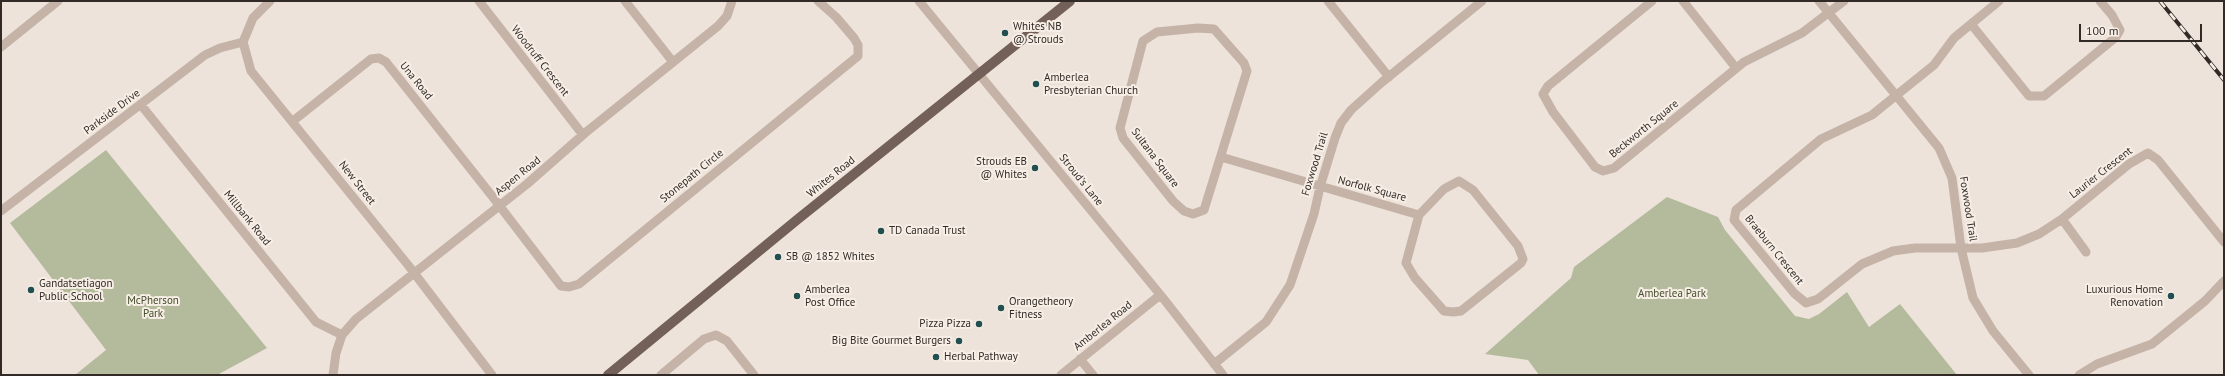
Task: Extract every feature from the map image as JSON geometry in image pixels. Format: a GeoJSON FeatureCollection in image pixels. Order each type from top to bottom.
{"type":"FeatureCollection","features":[{"type":"Feature","properties":{"kind":"main road","name":"Whites Road"},"geometry":{"type":"LineString","coordinates":[[608,375],[1070,1]]}},
{"type":"Feature","properties":{"kind":"street"},"geometry":{"type":"LineString","coordinates":[[1,47],[58,1]]}},
{"type":"Feature","properties":{"kind":"street"},"geometry":{"type":"LineString","coordinates":[[243,42],[253,18],[270,1]]}},
{"type":"Feature","properties":{"kind":"street","name":"Woodruff Crescent"},"geometry":{"type":"LineString","coordinates":[[479,1],[583,135]]}},
{"type":"Feature","properties":{"kind":"street"},"geometry":{"type":"LineString","coordinates":[[625,1],[673,62]]}},
{"type":"Feature","properties":{"kind":"street","name":"Aspen Road"},"geometry":{"type":"LineString","coordinates":[[333,375],[336,353],[342,335],[356,318],[500,206],[583,135],[718,26],[727,16],[732,1]]}},
{"type":"Feature","properties":{"kind":"street","name":"Stonepath Circle"},"geometry":{"type":"LineString","coordinates":[[500,206],[561,286],[579,284],[858,56],[858,45],[854,38],[836,17],[818,1]]}},
{"type":"Feature","properties":{"kind":"street","name":"Stroud's Lane"},"geometry":{"type":"LineString","coordinates":[[919,1],[1160,295],[1223,375]]}},
{"type":"Feature","properties":{"kind":"street"},"geometry":{"type":"LineString","coordinates":[[1328,1],[1389,77]]}},
{"type":"Feature","properties":{"kind":"street","name":"Beckworth Square"},"geometry":{"type":"LineString","coordinates":[[1652,1],[1548,86],[1542,94],[1553,112],[1595,167],[1603,171],[1614,168],[1744,62],[1802,33],[1829,14],[1844,1]]}},
{"type":"Feature","properties":{"kind":"street"},"geometry":{"type":"LineString","coordinates":[[1683,1],[1736,68]]}},
{"type":"Feature","properties":{"kind":"street","name":"Foxwood Trail"},"geometry":{"type":"LineString","coordinates":[[1819,1],[1939,148],[1952,178],[1961,248],[1973,298],[1993,332],[2029,375]]}},
{"type":"Feature","properties":{"kind":"street"},"geometry":{"type":"LineString","coordinates":[[1896,95],[1934,65],[1954,38],[1999,1]]}},
{"type":"Feature","properties":{"kind":"street"},"geometry":{"type":"LineString","coordinates":[[1971,24],[2029,96],[2044,96],[2116,37],[2120,30],[2112,15],[2100,1]]}},
{"type":"Feature","properties":{"kind":"street","name":"Foxwood Trail"},"geometry":{"type":"LineString","coordinates":[[1214,364],[1266,322],[1290,285],[1314,214],[1320,187],[1342,123],[1351,110],[1477,3]]}},
{"type":"Feature","properties":{"kind":"street","name":"Sultana Square"},"geometry":{"type":"LineString","coordinates":[[1214,28],[1244,63],[1247,71],[1221,157],[1204,210],[1193,214],[1184,211],[1173,201],[1123,138],[1120,128],[1144,42],[1149,36],[1157,32],[1214,28]]}},
{"type":"Feature","properties":{"kind":"street","name":"Parkside Drive"},"geometry":{"type":"LineString","coordinates":[[1,211],[142,105],[205,55],[220,48],[243,42]]}},
{"type":"Feature","properties":{"kind":"street","name":"New Street"},"geometry":{"type":"LineString","coordinates":[[243,42],[251,70],[414,273],[492,375]]}},
{"type":"Feature","properties":{"kind":"street","name":"Una Road"},"geometry":{"type":"LineString","coordinates":[[293,121],[371,59],[379,58],[386,62],[500,206]]}},
{"type":"Feature","properties":{"kind":"street","name":"Braeburn Crescent"},"geometry":{"type":"LineString","coordinates":[[1896,95],[1872,115],[1821,139],[1736,210],[1734,220],[1794,293],[1806,303],[1818,299],[1862,264],[1877,256],[1893,251],[1915,248],[1961,248]]}},
{"type":"Feature","properties":{"kind":"street","name":"Millbank Road"},"geometry":{"type":"LineString","coordinates":[[142,105],[316,322],[342,335]]}},
{"type":"Feature","properties":{"kind":"street","name":"Laurier Crescent"},"geometry":{"type":"LineString","coordinates":[[1961,248],[1999,247],[2017,243],[2039,234],[2062,219],[2128,164],[2148,153],[2158,160],[2224,242]]}},
{"type":"Feature","properties":{"kind":"street"},"geometry":{"type":"LineString","coordinates":[[1221,157],[1320,187]]}},
{"type":"Feature","properties":{"kind":"street"},"geometry":{"type":"LineString","coordinates":[[1459,181],[1473,190],[1518,246],[1523,259],[1521,263],[1461,312],[1444,311],[1415,278],[1406,263],[1419,214],[1444,189],[1459,181]]}},
{"type":"Feature","properties":{"kind":"street","name":"Norfolk Square"},"geometry":{"type":"LineString","coordinates":[[1320,187],[1419,214]]}},
{"type":"Feature","properties":{"kind":"street"},"geometry":{"type":"LineString","coordinates":[[2062,219],[2086,252]]}},
{"type":"Feature","properties":{"kind":"street"},"geometry":{"type":"LineString","coordinates":[[2080,375],[2098,364],[2152,344],[2205,301],[2224,281]]}},
{"type":"Feature","properties":{"kind":"street","name":"Amberlea Road"},"geometry":{"type":"LineString","coordinates":[[1061,375],[1160,295]]}},
{"type":"Feature","properties":{"kind":"street"},"geometry":{"type":"LineString","coordinates":[[662,375],[704,340],[716,335],[727,341],[754,375]]}},
{"type":"Feature","properties":{"kind":"street"},"geometry":{"type":"LineString","coordinates":[[1080,359],[1093,375]]}},
{"type":"Feature","properties":{"kind":"green space","name":"McPherson Park"},"geometry":{"type":"Polygon","coordinates":[[[106,150],[267,348],[217,375],[75,375],[106,350],[10,223],[106,150]]]}},
{"type":"Feature","properties":{"kind":"green space","name":"Amberlea Park"},"geometry":{"type":"Polygon","coordinates":[[[1667,197],[1718,217],[1725,230],[1795,316],[1809,319],[1819,314],[1847,292],[1869,327],[1900,304],[1957,375],[1539,375],[1528,360],[1485,354],[1571,278],[1574,267],[1667,197]]]}},
{"type":"Feature","properties":{"kind":"railway"},"geometry":{"type":"LineString","coordinates":[[2160,1],[2224,80]]}},
{"type":"Feature","properties":{"kind":"place","name":"Whites NB @ Strouds"},"geometry":{"type":"Point","coordinates":[1005,33]}},
{"type":"Feature","properties":{"kind":"place","name":"Amberlea Presbyterian Church"},"geometry":{"type":"Point","coordinates":[1036,84]}},
{"type":"Feature","properties":{"kind":"place","name":"Strouds EB @ Whites"},"geometry":{"type":"Point","coordinates":[1035,168]}},
{"type":"Feature","properties":{"kind":"place","name":"TD Canada Trust"},"geometry":{"type":"Point","coordinates":[881,231]}},
{"type":"Feature","properties":{"kind":"place","name":"SB @ 1852 Whites"},"geometry":{"type":"Point","coordinates":[778,257]}},
{"type":"Feature","properties":{"kind":"place","name":"Gandatsetiagon Public School"},"geometry":{"type":"Point","coordinates":[31,290]}},
{"type":"Feature","properties":{"kind":"place","name":"Amberlea Post Office"},"geometry":{"type":"Point","coordinates":[797,296]}},
{"type":"Feature","properties":{"kind":"place","name":"Luxurious Home Renovation"},"geometry":{"type":"Point","coordinates":[2171,296]}},
{"type":"Feature","properties":{"kind":"place","name":"Orangetheory Fitness"},"geometry":{"type":"Point","coordinates":[1001,308]}},
{"type":"Feature","properties":{"kind":"place","name":"Pizza Pizza"},"geometry":{"type":"Point","coordinates":[979,324]}},
{"type":"Feature","properties":{"kind":"place","name":"Big Bite Gourmet Burgers"},"geometry":{"type":"Point","coordinates":[959,341]}},
{"type":"Feature","properties":{"kind":"place","name":"Herbal Pathway"},"geometry":{"type":"Point","coordinates":[936,357]}}]}
